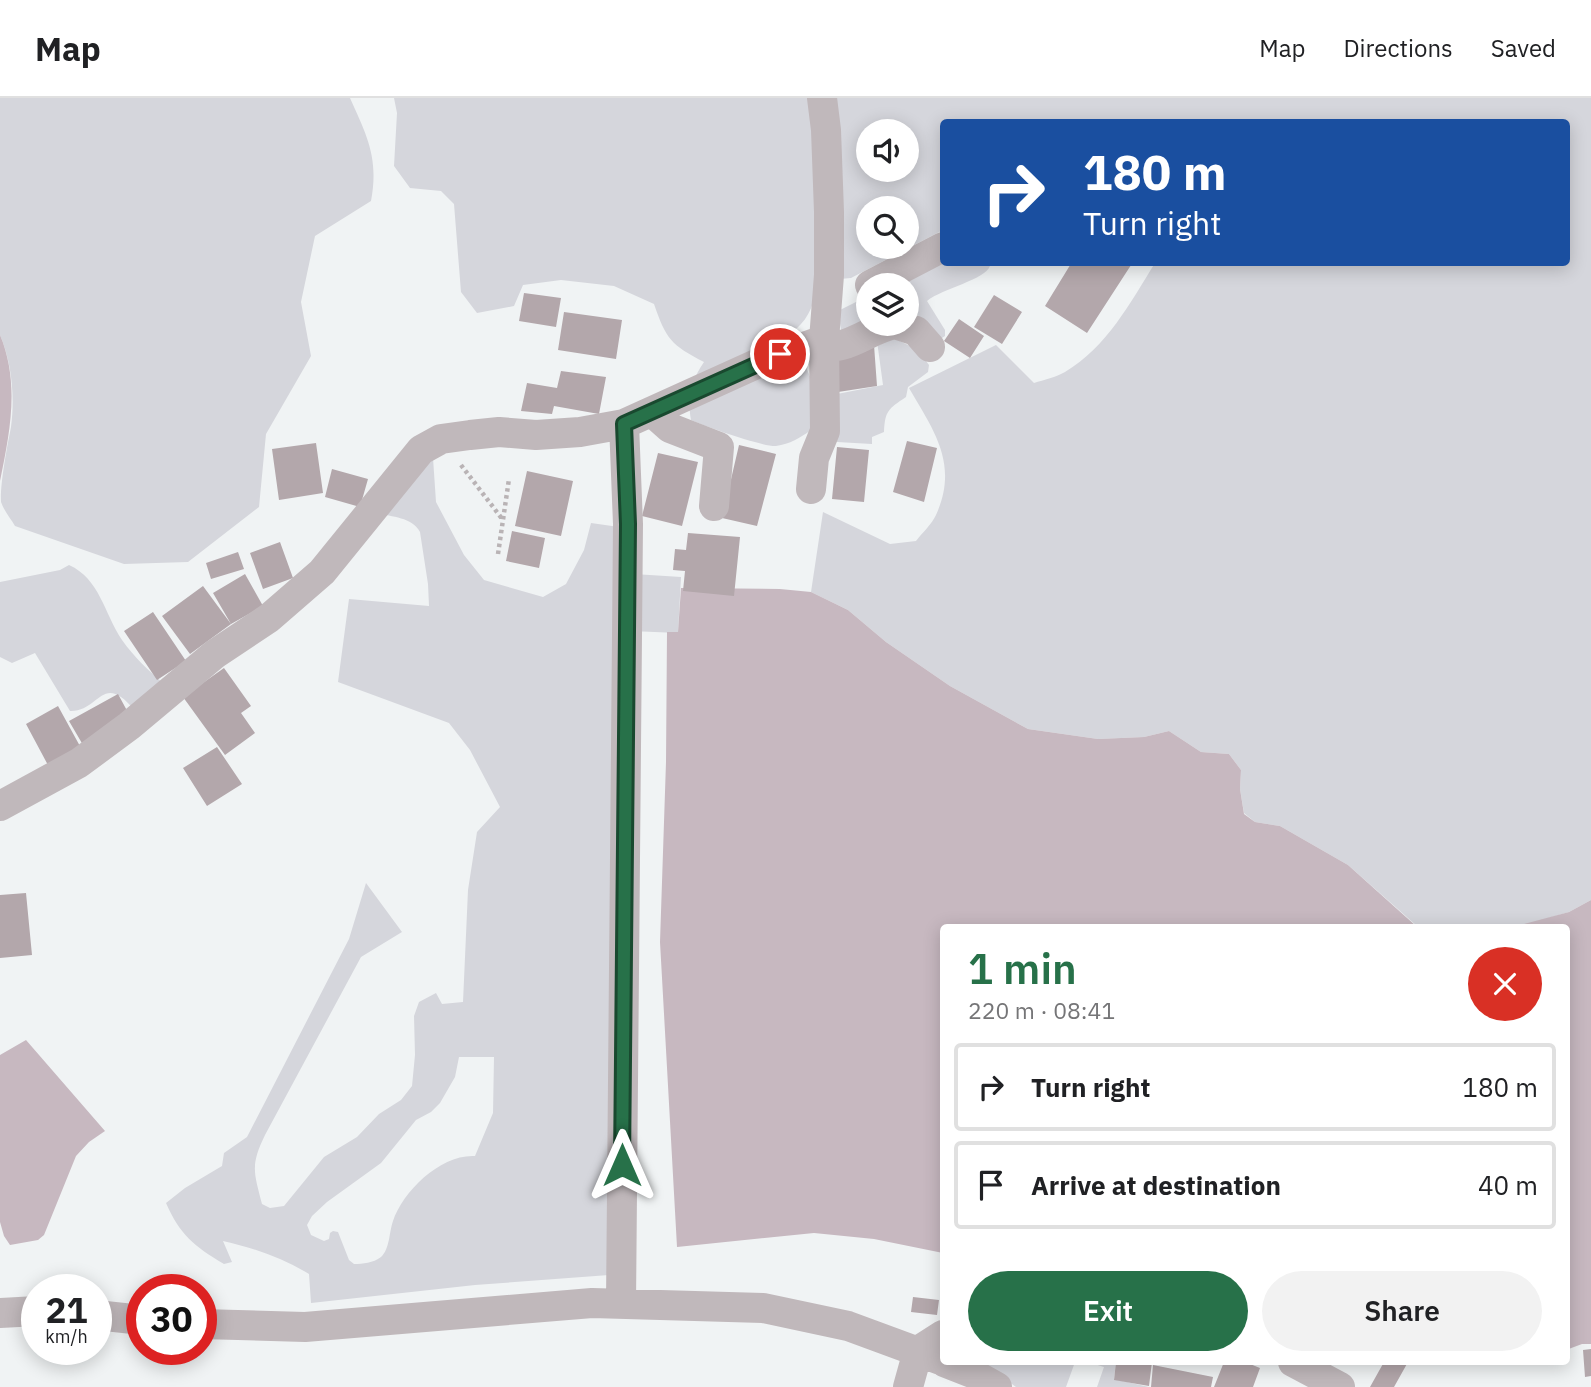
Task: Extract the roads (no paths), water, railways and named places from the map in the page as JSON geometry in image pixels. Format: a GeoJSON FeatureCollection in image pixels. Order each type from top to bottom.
{"type":"FeatureCollection","features":[{"type":"Feature","properties":{"kind":"street"},"geometry":{"type":"LineString","coordinates":[[811,489],[814,458],[825,431],[824,343],[829,212],[822,98]]}},
{"type":"Feature","properties":{"kind":"street"},"geometry":{"type":"LineString","coordinates":[[894,273],[940,249]]}},
{"type":"Feature","properties":{"kind":"street"},"geometry":{"type":"LineString","coordinates":[[826,307],[856,292]]}},
{"type":"Feature","properties":{"kind":"street"},"geometry":{"type":"LineString","coordinates":[[919,334],[930,347]]}},
{"type":"Feature","properties":{"kind":"street"},"geometry":{"type":"LineString","coordinates":[[625,454],[631,442],[661,420],[761,362],[824,343],[850,344],[865,336]]}},
{"type":"Feature","properties":{"kind":"street"},"geometry":{"type":"LineString","coordinates":[[0,806],[79,763],[129,726],[215,654],[269,618],[322,572],[421,450],[441,439],[499,432],[536,435],[580,432],[661,420],[719,447],[714,506]]}},
{"type":"Feature","properties":{"kind":"street"},"geometry":{"type":"LineString","coordinates":[[621,1304],[628,524],[624,424]]}},
{"type":"Feature","properties":{"kind":"street"},"geometry":{"type":"LineString","coordinates":[[217,1324],[305,1327],[592,1303],[763,1308],[848,1326],[935,1358],[908,1387]]}},
{"type":"Feature","properties":{"kind":"street"},"geometry":{"type":"LineString","coordinates":[[0,1313],[21,1312]]}},
{"type":"Feature","properties":{"kind":"street"},"geometry":{"type":"LineString","coordinates":[[952,1365],[996,1387]]}},
{"type":"Feature","properties":{"kind":"street"},"geometry":{"type":"LineString","coordinates":[[1299,1365],[1340,1387]]}}]}
